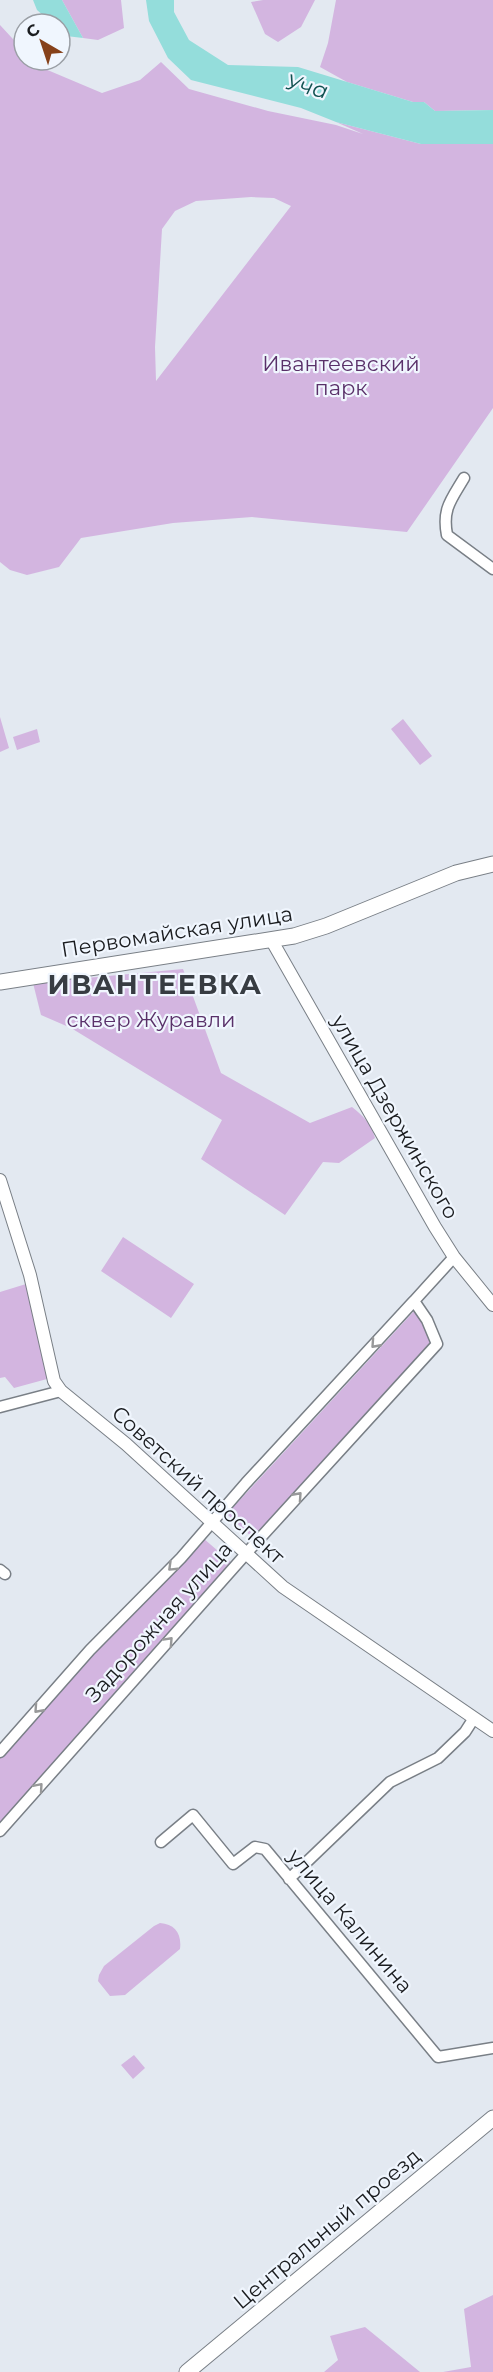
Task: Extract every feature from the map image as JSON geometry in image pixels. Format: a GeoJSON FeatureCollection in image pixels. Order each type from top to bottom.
{"type":"FeatureCollection","features":[{"type":"Feature","properties":{"kind":"main road","name":"Первомайская улица"},"geometry":{"type":"LineString","coordinates":[[0,982],[272,941],[326,926],[456,873],[493,864]]}},
{"type":"Feature","properties":{"kind":"main road","name":"Центральный проезд"},"geometry":{"type":"LineString","coordinates":[[187,2372],[493,2119]]}},
{"type":"Feature","properties":{"kind":"street"},"geometry":{"type":"LineString","coordinates":[[464,478],[445,511],[447,535],[493,569]]}},
{"type":"Feature","properties":{"kind":"street","name":"улица Дзержинского"},"geometry":{"type":"LineString","coordinates":[[272,941],[413,1191],[454,1257],[493,1305]]}},
{"type":"Feature","properties":{"kind":"street","name":"Советский проспект"},"geometry":{"type":"LineString","coordinates":[[0,1180],[30,1275],[54,1381],[61,1391],[126,1444],[210,1523],[291,1593],[493,1731]]}},
{"type":"Feature","properties":{"kind":"street","name":"Задорожная улица"},"geometry":{"type":"LineString","coordinates":[[0,1752],[90,1650],[181,1558],[210,1523],[454,1257]]}},
{"type":"Feature","properties":{"kind":"street","name":"Задорожная улица"},"geometry":{"type":"LineString","coordinates":[[0,1831],[246,1554],[437,1344],[427,1320],[414,1301]]}},
{"type":"Feature","properties":{"kind":"street"},"geometry":{"type":"LineString","coordinates":[[0,1407],[61,1391]]}},
{"type":"Feature","properties":{"kind":"street"},"geometry":{"type":"LineString","coordinates":[[289,1879],[390,1782],[438,1758],[465,1732],[474,1718]]}},
{"type":"Feature","properties":{"kind":"street","name":"улица Калинина"},"geometry":{"type":"LineString","coordinates":[[160,1842],[193,1815],[233,1864],[255,1847],[265,1849],[438,2057],[493,2048]]}},
{"type":"Feature","properties":{"kind":"green space"},"geometry":{"type":"Polygon","coordinates":[[[62,0],[121,0],[124,28],[98,40],[83,38],[72,18],[72,12],[69,12],[62,0]]]}},
{"type":"Feature","properties":{"kind":"green space"},"geometry":{"type":"Polygon","coordinates":[[[315,0],[301,27],[278,42],[265,34],[251,2],[315,0]]]}},
{"type":"Feature","properties":{"kind":"green space"},"geometry":{"type":"Polygon","coordinates":[[[336,0],[493,0],[493,110],[435,111],[424,102],[413,102],[347,82],[320,67],[328,43],[336,0]]]}},
{"type":"Feature","properties":{"kind":"green space","name":"Ивантеевский парк"},"geometry":{"type":"Polygon","coordinates":[[[0,25],[12,38],[12,72],[52,72],[102,93],[140,80],[161,62],[189,89],[268,111],[336,125],[363,134],[336,122],[421,144],[493,144],[493,408],[407,532],[252,517],[173,523],[81,538],[59,567],[27,575],[10,570],[0,562],[0,25]],[[251,197],[196,201],[175,211],[162,229],[155,347],[156,381],[291,206],[274,198],[251,197]]]}},
{"type":"Feature","properties":{"kind":"green space"},"geometry":{"type":"Polygon","coordinates":[[[0,717],[9,748],[0,752],[0,717]]]}},
{"type":"Feature","properties":{"kind":"green space"},"geometry":{"type":"Polygon","coordinates":[[[403,719],[432,756],[420,765],[391,729],[403,719]]]}},
{"type":"Feature","properties":{"kind":"green space"},"geometry":{"type":"Polygon","coordinates":[[[37,729],[40,742],[17,750],[13,737],[37,729]]]}},
{"type":"Feature","properties":{"kind":"green space","name":"сквер Журавли"},"geometry":{"type":"Polygon","coordinates":[[[183,969],[221,1073],[310,1123],[352,1107],[371,1128],[375,1138],[339,1163],[323,1162],[285,1215],[201,1159],[222,1120],[71,1028],[41,1015],[33,983],[183,969]]]}},
{"type":"Feature","properties":{"kind":"green space"},"geometry":{"type":"Polygon","coordinates":[[[123,1237],[194,1284],[171,1318],[101,1271],[123,1237]]]}},
{"type":"Feature","properties":{"kind":"green space"},"geometry":{"type":"Polygon","coordinates":[[[26,1284],[47,1379],[14,1388],[5,1377],[0,1378],[0,1292],[26,1284]]]}},
{"type":"Feature","properties":{"kind":"green space"},"geometry":{"type":"Polygon","coordinates":[[[416,1309],[431,1342],[254,1539],[227,1514],[416,1309]]]}},
{"type":"Feature","properties":{"kind":"green space"},"geometry":{"type":"Polygon","coordinates":[[[203,1538],[233,1564],[0,1832],[0,1752],[203,1538]]]}},
{"type":"Feature","properties":{"kind":"green space"},"geometry":{"type":"Polygon","coordinates":[[[160,1923],[170,1925],[179,1934],[180,1949],[125,1995],[110,1996],[98,1981],[104,1966],[160,1923]]]}},
{"type":"Feature","properties":{"kind":"green space"},"geometry":{"type":"Polygon","coordinates":[[[134,2055],[145,2068],[133,2079],[121,2065],[134,2055]]]}},
{"type":"Feature","properties":{"kind":"green space"},"geometry":{"type":"Polygon","coordinates":[[[493,2295],[493,2372],[443,2372],[471,2367],[464,2309],[493,2295]]]}},
{"type":"Feature","properties":{"kind":"green space"},"geometry":{"type":"Polygon","coordinates":[[[365,2327],[420,2372],[324,2372],[338,2360],[330,2336],[365,2327]]]}},
{"type":"Feature","properties":{"kind":"water"},"geometry":{"type":"Polygon","coordinates":[[[33,0],[62,0],[69,12],[39,12],[33,0]]]}},
{"type":"Feature","properties":{"kind":"water","name":"Уча"},"geometry":{"type":"Polygon","coordinates":[[[146,0],[174,0],[174,12],[189,40],[228,65],[298,67],[413,102],[424,102],[435,111],[493,110],[493,144],[421,144],[336,122],[301,108],[191,80],[168,58],[149,21],[146,0]]]}},
{"type":"Feature","properties":{"kind":"water"},"geometry":{"type":"Polygon","coordinates":[[[72,18],[83,38],[72,37],[72,18]]]}},
{"type":"Feature","properties":{"kind":"district","name":"ИВАНТЕЕВКА"},"geometry":{"type":"Point","coordinates":[155,985]}}]}
